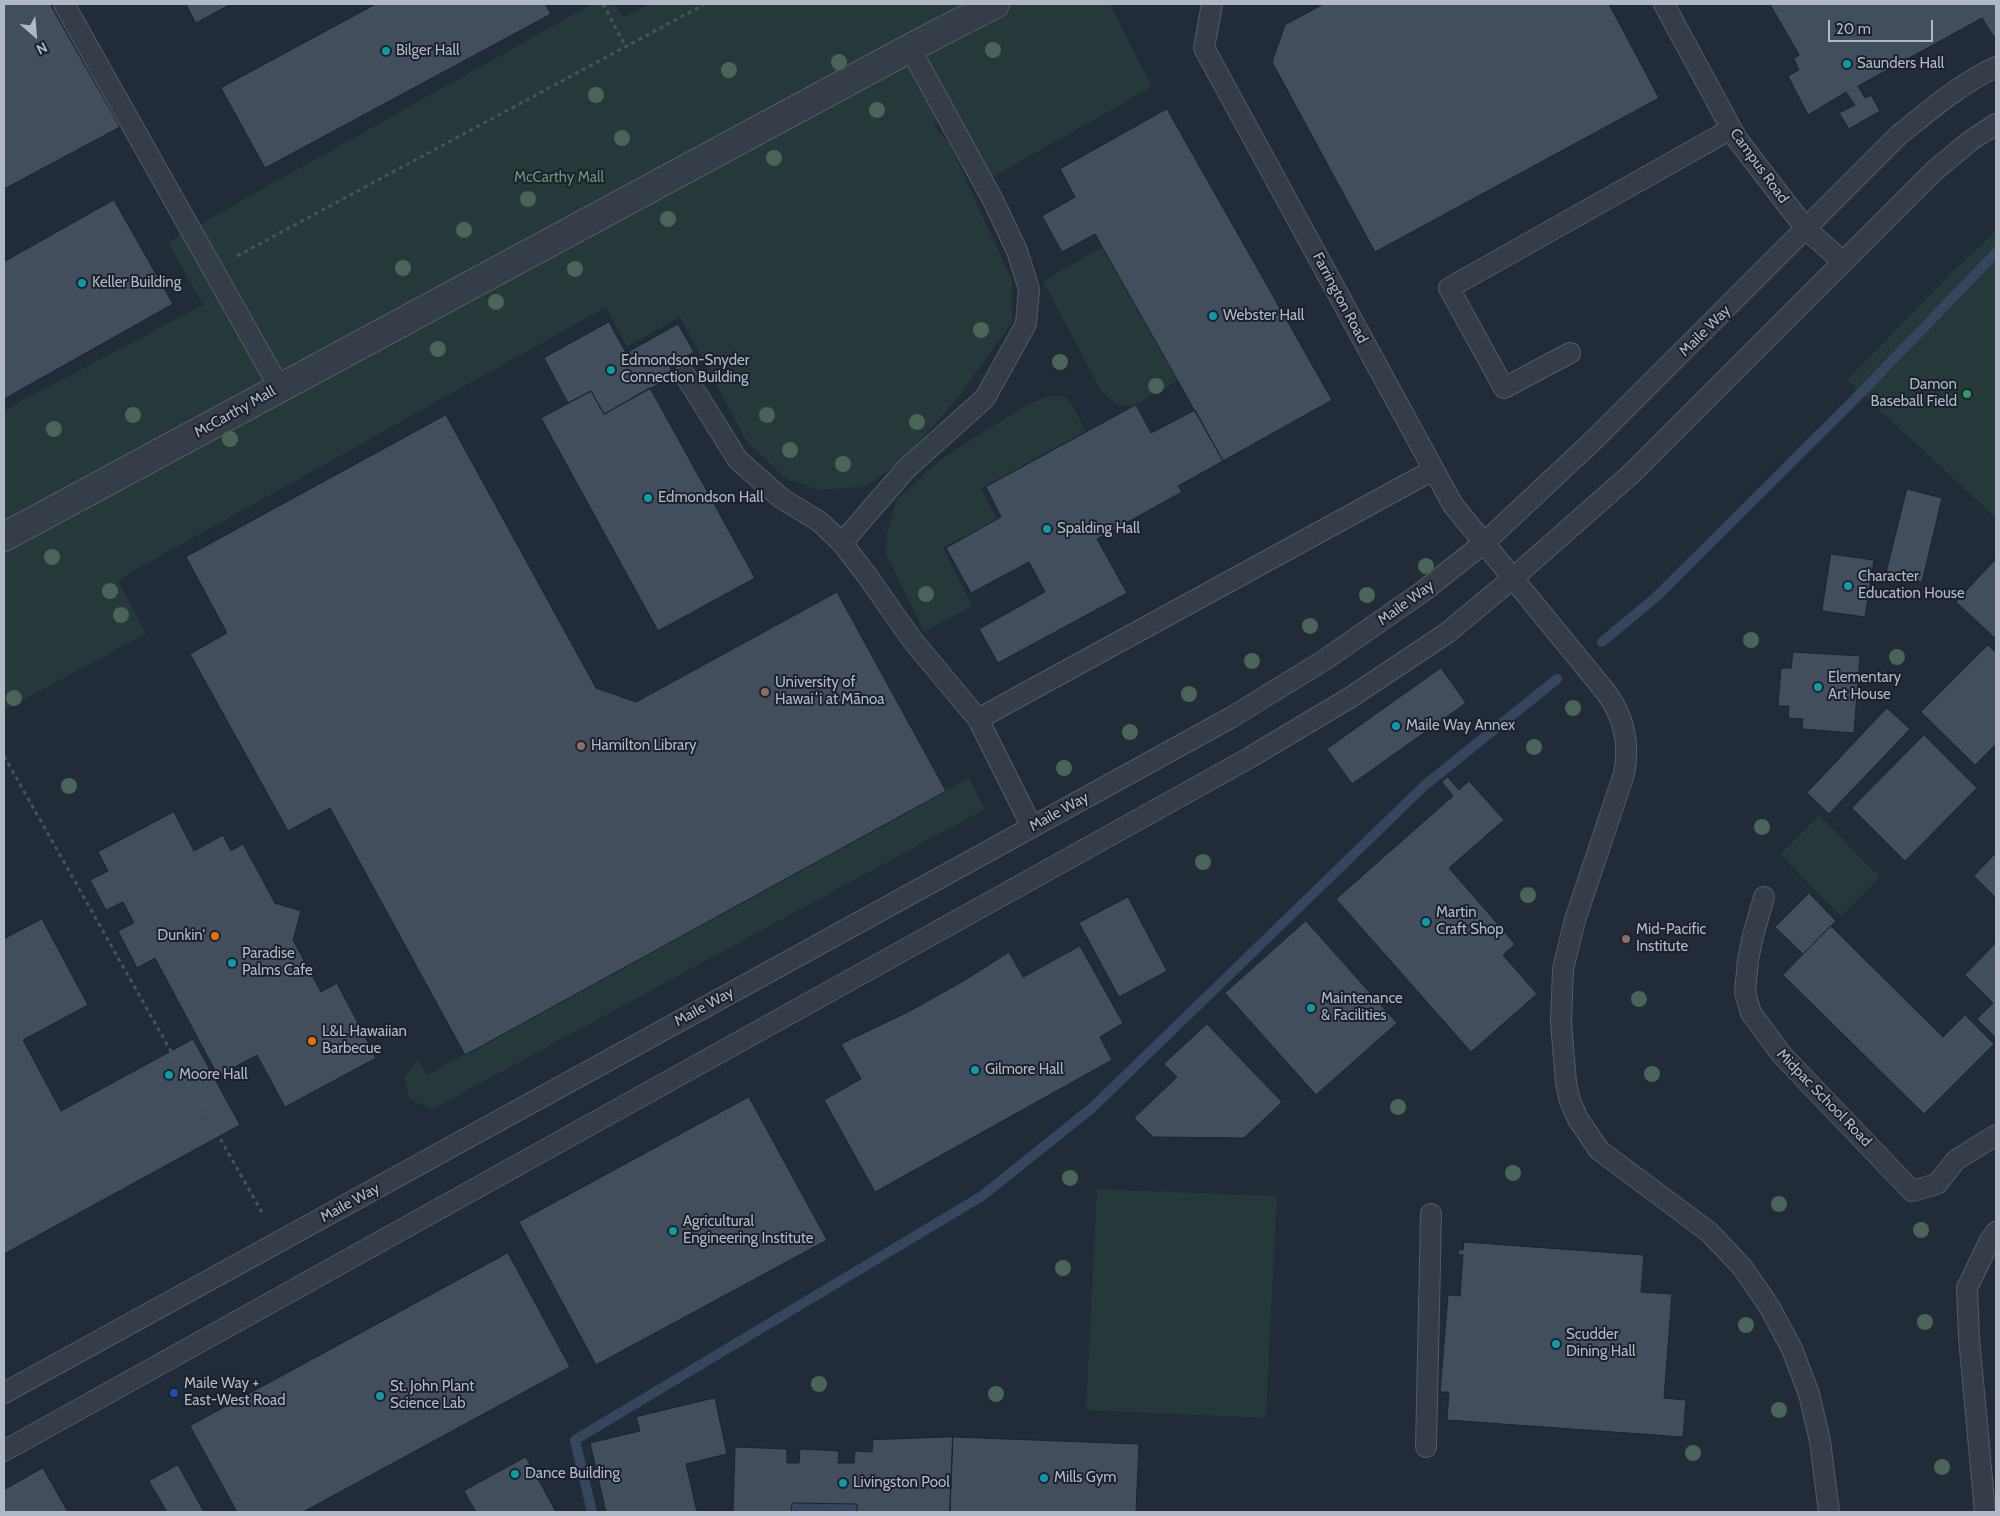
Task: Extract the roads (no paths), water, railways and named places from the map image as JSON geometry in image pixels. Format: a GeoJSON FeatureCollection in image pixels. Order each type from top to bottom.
{"type":"FeatureCollection","features":[{"type":"Feature","properties":{"kind":"street","name":"McCarthy Mall"},"geometry":{"type":"LineString","coordinates":[[4,537],[279,387],[995,4]]}},
{"type":"Feature","properties":{"kind":"lane"},"geometry":{"type":"LineString","coordinates":[[64,4],[279,387]]}},
{"type":"Feature","properties":{"kind":"lane","name":"Farrington Road"},"geometry":{"type":"LineString","coordinates":[[1212,4],[1204,48],[1453,506],[1613,701],[1623,724],[1627,749],[1624,774],[1575,920],[1563,969],[1561,1022],[1566,1082],[1570,1101],[1588,1135],[1599,1150],[1709,1232],[1742,1267],[1769,1306],[1792,1349],[1809,1394],[1820,1441],[1828,1512]]}},
{"type":"Feature","properties":{"kind":"lane","name":"Campus Road"},"geometry":{"type":"LineString","coordinates":[[1664,4],[1737,139],[1806,229],[1843,262]]}},
{"type":"Feature","properties":{"kind":"lane"},"geometry":{"type":"LineString","coordinates":[[842,543],[906,469],[985,398],[1026,324],[1028,289],[1017,251],[994,202],[910,48]]}},
{"type":"Feature","properties":{"kind":"lane","name":"Maile Way"},"geometry":{"type":"LineString","coordinates":[[4,1393],[1232,717],[1326,659],[1422,592],[1484,542],[1596,438],[1900,136],[1940,101],[1996,67]]}},
{"type":"Feature","properties":{"kind":"lane"},"geometry":{"type":"LineString","coordinates":[[4,1451],[1250,758],[1351,697],[1447,633],[1513,578],[1631,474],[1933,172],[1970,141],[1996,124]]}},
{"type":"Feature","properties":{"kind":"lane"},"geometry":{"type":"LineString","coordinates":[[1570,353],[1504,388],[1449,288],[1731,129]]}},
{"type":"Feature","properties":{"kind":"lane"},"geometry":{"type":"LineString","coordinates":[[685,375],[738,460],[781,498],[820,522],[842,543],[866,574],[913,641],[978,720],[1032,827]]}},
{"type":"Feature","properties":{"kind":"lane"},"geometry":{"type":"LineString","coordinates":[[978,720],[1433,470]]}},
{"type":"Feature","properties":{"kind":"lane","name":"Midpac School Road"},"geometry":{"type":"LineString","coordinates":[[1764,897],[1748,960],[1745,992],[1750,1012],[1782,1055],[1912,1191],[1937,1184],[1956,1160],[1996,1135]]}},
{"type":"Feature","properties":{"kind":"lane"},"geometry":{"type":"LineString","coordinates":[[1426,1447],[1431,1214]]}},
{"type":"Feature","properties":{"kind":"lane"},"geometry":{"type":"LineString","coordinates":[[1985,1512],[1969,1338],[1967,1288],[1990,1240],[1996,1232]]}},
{"type":"Feature","properties":{"kind":"water"},"geometry":{"type":"Polygon","coordinates":[[[792,1503],[857,1504],[857,1512],[791,1512],[792,1503]]]}},
{"type":"Feature","properties":{"kind":"waterway"},"geometry":{"type":"LineString","coordinates":[[1602,642],[1655,598],[1852,402],[1996,253]]}},
{"type":"Feature","properties":{"kind":"waterway"},"geometry":{"type":"LineString","coordinates":[[592,1512],[575,1440],[982,1196],[1093,1107],[1424,786],[1557,679]]}},
{"type":"Feature","properties":{"kind":"place","name":"Bilger Hall"},"geometry":{"type":"Point","coordinates":[386,51]}},
{"type":"Feature","properties":{"kind":"place","name":"Saunders Hall"},"geometry":{"type":"Point","coordinates":[1847,64]}},
{"type":"Feature","properties":{"kind":"place","name":"Keller Building"},"geometry":{"type":"Point","coordinates":[82,283]}},
{"type":"Feature","properties":{"kind":"place","name":"Webster Hall"},"geometry":{"type":"Point","coordinates":[1213,316]}},
{"type":"Feature","properties":{"kind":"place","name":"Edmondson-Snyder Connection Building"},"geometry":{"type":"Point","coordinates":[611,370]}},
{"type":"Feature","properties":{"kind":"place","name":"Damon Baseball Field"},"geometry":{"type":"Point","coordinates":[1967,394]}},
{"type":"Feature","properties":{"kind":"place","name":"Edmondson Hall"},"geometry":{"type":"Point","coordinates":[648,498]}},
{"type":"Feature","properties":{"kind":"place","name":"Spalding Hall"},"geometry":{"type":"Point","coordinates":[1047,529]}},
{"type":"Feature","properties":{"kind":"place","name":"Character Education House"},"geometry":{"type":"Point","coordinates":[1848,586]}},
{"type":"Feature","properties":{"kind":"place","name":"Elementary Art House"},"geometry":{"type":"Point","coordinates":[1818,687]}},
{"type":"Feature","properties":{"kind":"place","name":"University of Hawaiʻi at Mānoa"},"geometry":{"type":"Point","coordinates":[765,692]}},
{"type":"Feature","properties":{"kind":"place","name":"Maile Way Annex"},"geometry":{"type":"Point","coordinates":[1396,726]}},
{"type":"Feature","properties":{"kind":"place","name":"Hamilton Library"},"geometry":{"type":"Point","coordinates":[581,746]}},
{"type":"Feature","properties":{"kind":"place","name":"Martin Craft Shop"},"geometry":{"type":"Point","coordinates":[1426,922]}},
{"type":"Feature","properties":{"kind":"place","name":"Dunkin'"},"geometry":{"type":"Point","coordinates":[215,936]}},
{"type":"Feature","properties":{"kind":"place","name":"Mid-Pacific Institute"},"geometry":{"type":"Point","coordinates":[1626,939]}},
{"type":"Feature","properties":{"kind":"place","name":"Paradise Palms Cafe"},"geometry":{"type":"Point","coordinates":[232,963]}},
{"type":"Feature","properties":{"kind":"place","name":"Maintenance & Facilities"},"geometry":{"type":"Point","coordinates":[1311,1008]}},
{"type":"Feature","properties":{"kind":"place","name":"L&L Hawaiian Barbecue"},"geometry":{"type":"Point","coordinates":[312,1041]}},
{"type":"Feature","properties":{"kind":"place","name":"Gilmore Hall"},"geometry":{"type":"Point","coordinates":[975,1070]}},
{"type":"Feature","properties":{"kind":"place","name":"Moore Hall"},"geometry":{"type":"Point","coordinates":[169,1075]}},
{"type":"Feature","properties":{"kind":"place","name":"Agricultural Engineering Institute"},"geometry":{"type":"Point","coordinates":[673,1231]}},
{"type":"Feature","properties":{"kind":"place","name":"Scudder Dining Hall"},"geometry":{"type":"Point","coordinates":[1556,1344]}},
{"type":"Feature","properties":{"kind":"place","name":"Maile Way + East-West Road"},"geometry":{"type":"Point","coordinates":[174,1393]}},
{"type":"Feature","properties":{"kind":"place","name":"St. John Plant Science Lab"},"geometry":{"type":"Point","coordinates":[380,1396]}},
{"type":"Feature","properties":{"kind":"place","name":"Dance Building"},"geometry":{"type":"Point","coordinates":[515,1474]}},
{"type":"Feature","properties":{"kind":"place","name":"Mills Gym"},"geometry":{"type":"Point","coordinates":[1044,1478]}},
{"type":"Feature","properties":{"kind":"place","name":"Livingston Pool"},"geometry":{"type":"Point","coordinates":[843,1483]}}]}
